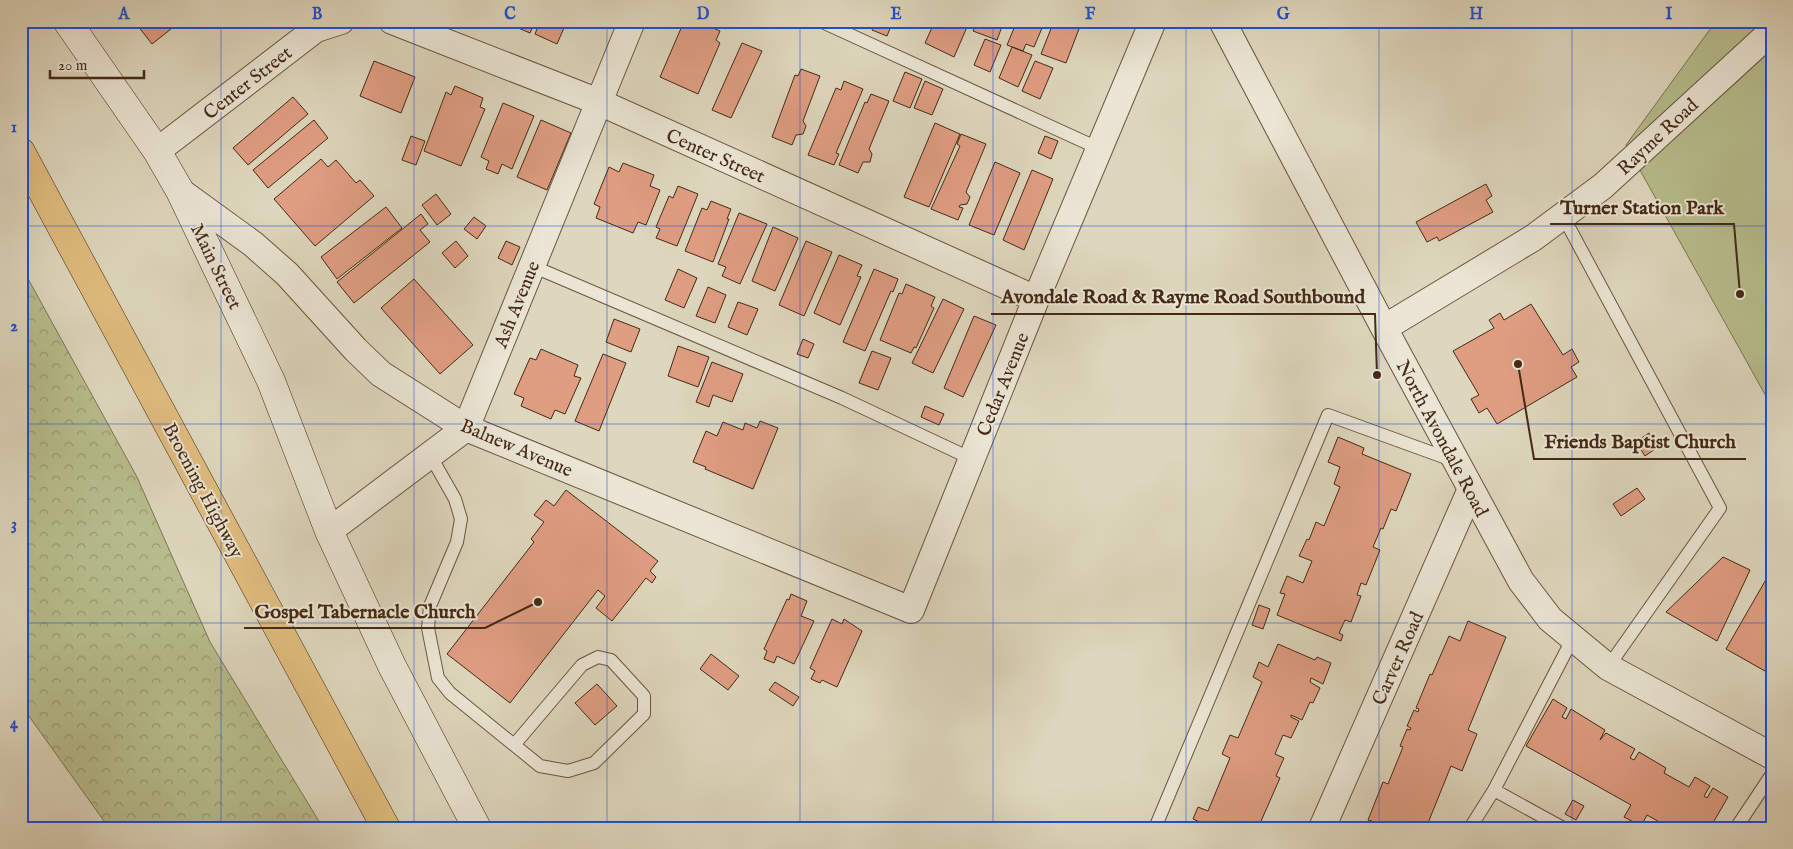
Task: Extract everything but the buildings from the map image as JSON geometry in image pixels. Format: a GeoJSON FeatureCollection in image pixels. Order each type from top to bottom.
{"type":"FeatureCollection","features":[{"type":"Feature","properties":{"kind":"main road","name":"Broening Highway"},"geometry":{"type":"LineString","coordinates":[[21,152],[386,828]]}},
{"type":"Feature","properties":{"kind":"street","name":"Main Street"},"geometry":{"type":"LineString","coordinates":[[67,21],[157,151],[180,191],[272,380],[329,531],[392,666],[477,828]]}},
{"type":"Feature","properties":{"kind":"street","name":"Center Street"},"geometry":{"type":"LineString","coordinates":[[157,151],[314,25],[341,21]]}},
{"type":"Feature","properties":{"kind":"street","name":"Center Street"},"geometry":{"type":"LineString","coordinates":[[392,21],[599,102],[1036,299]]}},
{"type":"Feature","properties":{"kind":"street","name":"Ash Avenue"},"geometry":{"type":"LineString","coordinates":[[466,428],[632,21]]}},
{"type":"Feature","properties":{"kind":"street","name":"Cedar Avenue"},"geometry":{"type":"LineString","coordinates":[[911,610],[1036,299],[1153,21]]}},
{"type":"Feature","properties":{"kind":"street","name":"North Avondale Road"},"geometry":{"type":"LineString","coordinates":[[1222,21],[1384,328],[1521,581],[1550,619],[1608,667],[1772,756]]}},
{"type":"Feature","properties":{"kind":"street","name":"Rayme Road"},"geometry":{"type":"LineString","coordinates":[[1384,328],[1533,238],[1603,186],[1772,31]]}},
{"type":"Feature","properties":{"kind":"street","name":"Balnew Avenue"},"geometry":{"type":"LineString","coordinates":[[180,191],[253,244],[287,274],[356,350],[381,374],[466,428],[911,610]]}},
{"type":"Feature","properties":{"kind":"street"},"geometry":{"type":"LineString","coordinates":[[329,531],[466,428]]}},
{"type":"Feature","properties":{"kind":"street","name":"Carver Road"},"geometry":{"type":"LineString","coordinates":[[1322,828],[1471,489]]}},
{"type":"Feature","properties":{"kind":"lane"},"geometry":{"type":"LineString","coordinates":[[820,21],[1100,149]]}},
{"type":"Feature","properties":{"kind":"lane"},"geometry":{"type":"LineString","coordinates":[[1563,216],[1720,508],[1608,667]]}},
{"type":"Feature","properties":{"kind":"lane"},"geometry":{"type":"LineString","coordinates":[[532,266],[842,398],[972,459]]}},
{"type":"Feature","properties":{"kind":"lane"},"geometry":{"type":"LineString","coordinates":[[1155,828],[1328,415],[1456,461]]}},
{"type":"Feature","properties":{"kind":"lane"},"geometry":{"type":"LineString","coordinates":[[430,455],[455,499],[461,519],[458,542],[430,606],[428,628],[438,678],[450,692],[514,745],[540,766],[568,771],[594,763],[644,714],[644,696],[611,660],[598,657],[582,665],[514,745]]}},
{"type":"Feature","properties":{"kind":"lane"},"geometry":{"type":"LineString","coordinates":[[1470,828],[1494,790],[1573,638]]}},
{"type":"Feature","properties":{"kind":"lane"},"geometry":{"type":"LineString","coordinates":[[1736,828],[1772,774]]}},
{"type":"Feature","properties":{"kind":"lane"},"geometry":{"type":"LineString","coordinates":[[1494,790],[1563,828]]}},
{"type":"Feature","properties":{"kind":"green space"},"geometry":{"type":"Polygon","coordinates":[[[1716,21],[1772,21],[1772,407],[1626,145],[1716,21]]]}},
{"type":"Feature","properties":{"kind":"green space"},"geometry":{"type":"Polygon","coordinates":[[[21,266],[137,477],[210,642],[323,828],[109,828],[21,705],[21,266]]]}},
{"type":"Feature","properties":{"kind":"place","name":"Turner Station Park"},"geometry":{"type":"Point","coordinates":[1740,294]}},
{"type":"Feature","properties":{"kind":"place","name":"Friends Baptist Church"},"geometry":{"type":"Point","coordinates":[1518,364]}},
{"type":"Feature","properties":{"kind":"place","name":"Avondale Road & Rayme Road Southbound"},"geometry":{"type":"Point","coordinates":[1377,375]}},
{"type":"Feature","properties":{"kind":"place","name":"Gospel Tabernacle Church"},"geometry":{"type":"Point","coordinates":[538,602]}}]}
